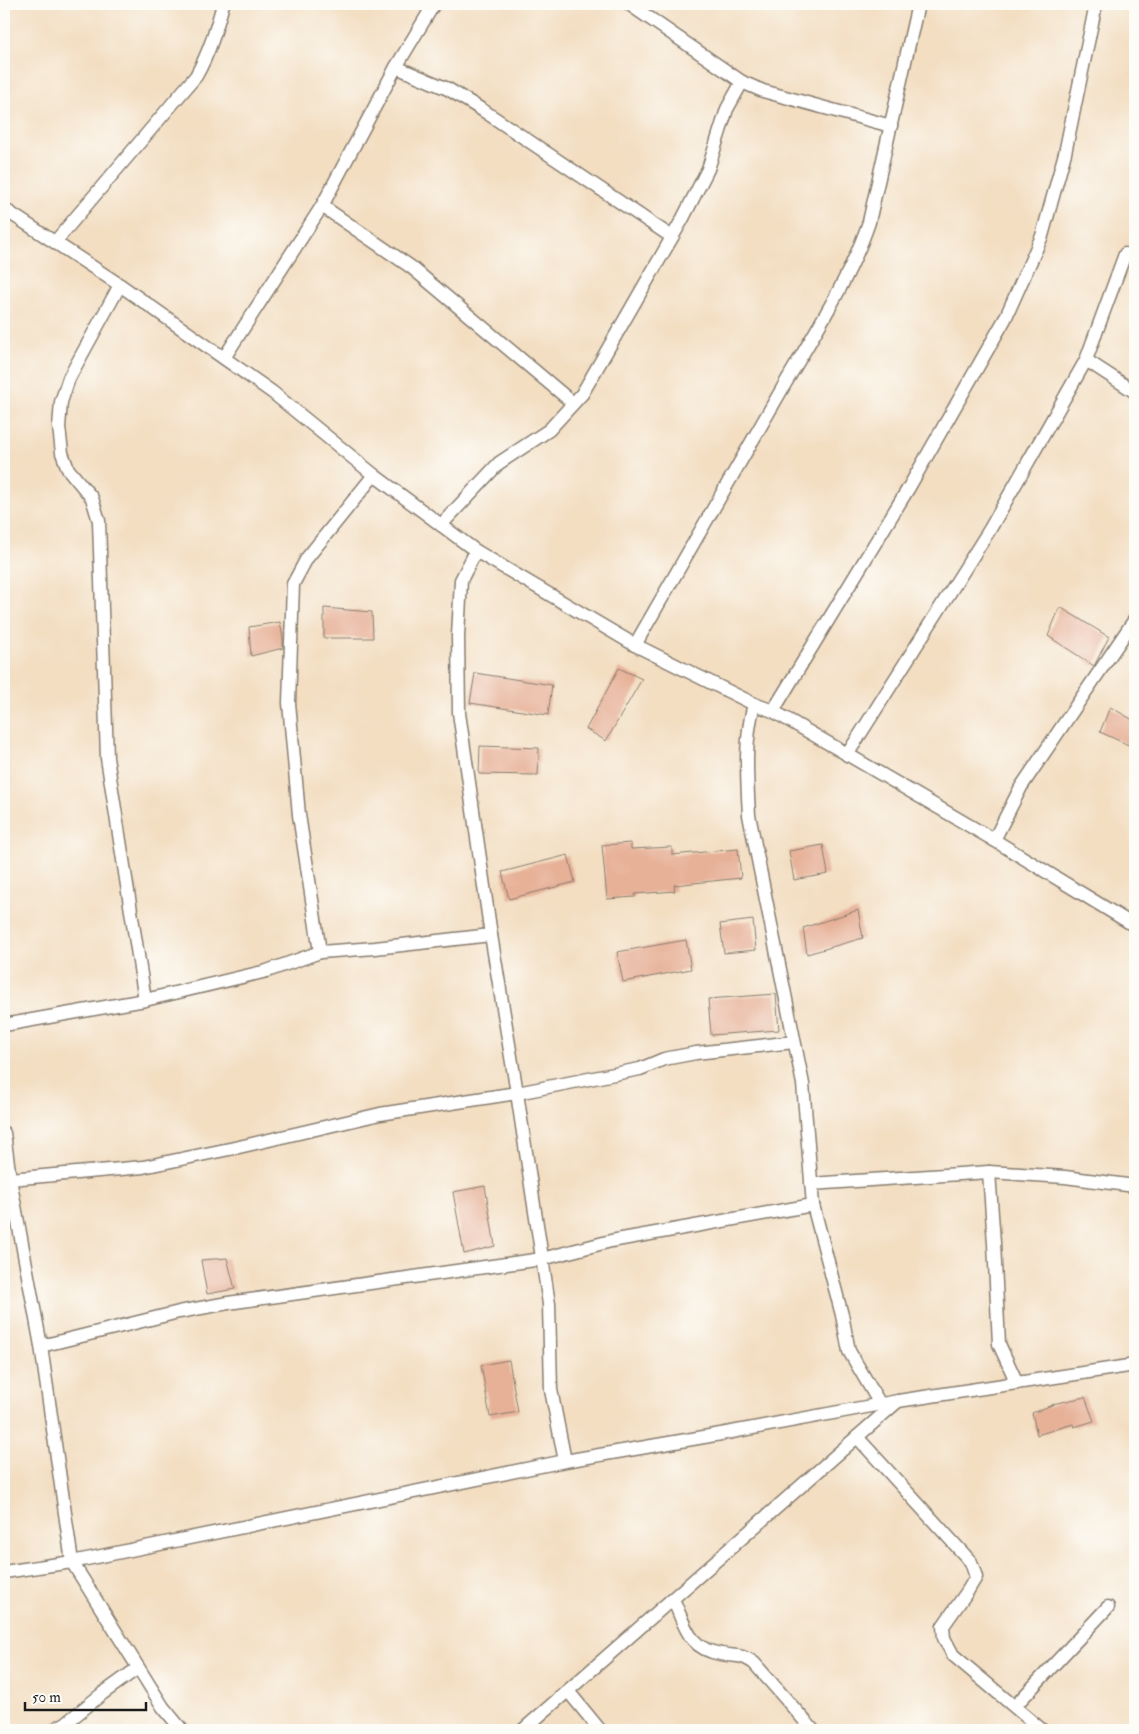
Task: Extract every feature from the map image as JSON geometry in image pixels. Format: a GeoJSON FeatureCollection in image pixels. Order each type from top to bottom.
{"type":"FeatureCollection","features":[{"type":"Feature","properties":{"kind":"street"},"geometry":{"type":"LineString","coordinates":[[55,242],[196,76],[216,33],[223,4]]}},
{"type":"Feature","properties":{"kind":"street"},"geometry":{"type":"LineString","coordinates":[[224,358],[322,206],[396,67],[434,4]]}},
{"type":"Feature","properties":{"kind":"street"},"geometry":{"type":"LineString","coordinates":[[629,4],[742,82],[763,91],[891,126]]}},
{"type":"Feature","properties":{"kind":"street"},"geometry":{"type":"LineString","coordinates":[[635,645],[852,266],[861,246],[869,222],[918,4]]}},
{"type":"Feature","properties":{"kind":"street"},"geometry":{"type":"LineString","coordinates":[[773,711],[908,490],[1005,319],[1042,236],[1065,153],[1096,4]]}},
{"type":"Feature","properties":{"kind":"street"},"geometry":{"type":"LineString","coordinates":[[396,67],[448,89],[484,111],[672,237]]}},
{"type":"Feature","properties":{"kind":"street"},"geometry":{"type":"LineString","coordinates":[[441,525],[499,463],[549,430],[582,394],[672,237],[708,169],[726,109],[742,82]]}},
{"type":"Feature","properties":{"kind":"street"},"geometry":{"type":"LineString","coordinates":[[322,206],[411,267],[573,403]]}},
{"type":"Feature","properties":{"kind":"street"},"geometry":{"type":"LineString","coordinates":[[4,209],[120,285],[272,392],[374,475],[476,551],[635,645],[754,704],[773,711],[994,840],[1135,926]]}},
{"type":"Feature","properties":{"kind":"street"},"geometry":{"type":"LineString","coordinates":[[847,755],[990,529],[1086,360],[1125,254]]}},
{"type":"Feature","properties":{"kind":"street"},"geometry":{"type":"LineString","coordinates":[[120,285],[69,378],[61,402],[60,426],[62,453],[68,469],[92,498],[99,520],[107,758],[145,1000]]}},
{"type":"Feature","properties":{"kind":"street"},"geometry":{"type":"LineString","coordinates":[[1086,360],[1135,392]]}},
{"type":"Feature","properties":{"kind":"street"},"geometry":{"type":"LineString","coordinates":[[320,952],[299,815],[289,703],[293,584],[307,558],[374,475]]}},
{"type":"Feature","properties":{"kind":"street"},"geometry":{"type":"LineString","coordinates":[[476,551],[461,580],[458,636],[459,713],[491,935],[549,1304],[551,1390],[565,1461]]}},
{"type":"Feature","properties":{"kind":"street"},"geometry":{"type":"LineString","coordinates":[[994,840],[1021,787],[1135,619]]}},
{"type":"Feature","properties":{"kind":"street"},"geometry":{"type":"LineString","coordinates":[[754,704],[748,726],[746,771],[749,815],[802,1084],[813,1205],[842,1315],[849,1351],[880,1404]]}},
{"type":"Feature","properties":{"kind":"street"},"geometry":{"type":"LineString","coordinates":[[4,1025],[145,1000],[267,971],[320,952],[376,948],[491,935]]}},
{"type":"Feature","properties":{"kind":"street"},"geometry":{"type":"LineString","coordinates":[[10,1179],[143,1168],[239,1148],[380,1114],[517,1093],[640,1070],[664,1059],[696,1053],[794,1042]]}},
{"type":"Feature","properties":{"kind":"street"},"geometry":{"type":"LineString","coordinates":[[4,1133],[10,1179],[41,1346],[72,1562],[138,1668],[163,1706],[182,1730]]}},
{"type":"Feature","properties":{"kind":"street"},"geometry":{"type":"LineString","coordinates":[[811,1184],[989,1172],[1065,1177],[1135,1186]]}},
{"type":"Feature","properties":{"kind":"street"},"geometry":{"type":"LineString","coordinates":[[989,1172],[999,1344],[1017,1383]]}},
{"type":"Feature","properties":{"kind":"street"},"geometry":{"type":"LineString","coordinates":[[41,1346],[179,1312],[228,1303],[542,1259],[611,1241],[813,1205]]}},
{"type":"Feature","properties":{"kind":"street"},"geometry":{"type":"LineString","coordinates":[[4,1572],[72,1562],[565,1461],[880,1404],[1135,1365]]}},
{"type":"Feature","properties":{"kind":"street"},"geometry":{"type":"LineString","coordinates":[[523,1730],[898,1401]]}},
{"type":"Feature","properties":{"kind":"street"},"geometry":{"type":"LineString","coordinates":[[857,1437],[971,1562],[976,1577],[943,1626],[944,1638],[953,1655],[1042,1730]]}},
{"type":"Feature","properties":{"kind":"street"},"geometry":{"type":"LineString","coordinates":[[673,1599],[690,1638],[696,1644],[710,1652],[744,1656],[754,1663],[813,1730]]}},
{"type":"Feature","properties":{"kind":"street"},"geometry":{"type":"LineString","coordinates":[[1015,1706],[1108,1607]]}},
{"type":"Feature","properties":{"kind":"street"},"geometry":{"type":"LineString","coordinates":[[53,1730],[66,1723],[138,1668]]}},
{"type":"Feature","properties":{"kind":"street"},"geometry":{"type":"LineString","coordinates":[[568,1691],[600,1730]]}},
{"type":"Feature","properties":{"kind":"building"},"geometry":{"type":"Polygon","coordinates":[[[1060,607],[1109,637],[1094,666],[1048,636],[1060,607]]]}},
{"type":"Feature","properties":{"kind":"building"},"geometry":{"type":"Polygon","coordinates":[[[324,608],[372,612],[373,638],[324,638],[324,608]]]}},
{"type":"Feature","properties":{"kind":"building"},"geometry":{"type":"Polygon","coordinates":[[[280,622],[283,648],[251,656],[249,627],[280,622]]]}},
{"type":"Feature","properties":{"kind":"building"},"geometry":{"type":"Polygon","coordinates":[[[619,668],[642,679],[606,741],[586,729],[619,668]]]}},
{"type":"Feature","properties":{"kind":"building"},"geometry":{"type":"Polygon","coordinates":[[[475,673],[552,685],[548,715],[470,703],[475,673]]]}},
{"type":"Feature","properties":{"kind":"building"},"geometry":{"type":"Polygon","coordinates":[[[1110,707],[1135,721],[1135,748],[1100,732],[1110,707]]]}},
{"type":"Feature","properties":{"kind":"building"},"geometry":{"type":"Polygon","coordinates":[[[480,746],[539,748],[538,775],[479,774],[480,746]]]}},
{"type":"Feature","properties":{"kind":"building"},"geometry":{"type":"Polygon","coordinates":[[[631,843],[631,849],[672,847],[672,855],[738,849],[741,878],[674,885],[675,891],[635,894],[635,897],[607,899],[602,845],[631,843]]]}},
{"type":"Feature","properties":{"kind":"building"},"geometry":{"type":"Polygon","coordinates":[[[823,845],[828,874],[794,880],[789,851],[823,845]]]}},
{"type":"Feature","properties":{"kind":"building"},"geometry":{"type":"Polygon","coordinates":[[[568,855],[575,882],[509,899],[502,872],[568,855]]]}},
{"type":"Feature","properties":{"kind":"building"},"geometry":{"type":"Polygon","coordinates":[[[858,910],[863,938],[807,954],[803,928],[858,910]]]}},
{"type":"Feature","properties":{"kind":"building"},"geometry":{"type":"Polygon","coordinates":[[[753,920],[756,950],[724,953],[720,924],[753,920]]]}},
{"type":"Feature","properties":{"kind":"building"},"geometry":{"type":"Polygon","coordinates":[[[686,940],[691,969],[623,982],[617,952],[686,940]]]}},
{"type":"Feature","properties":{"kind":"building"},"geometry":{"type":"Polygon","coordinates":[[[776,994],[779,1030],[711,1035],[708,999],[776,994]]]}},
{"type":"Feature","properties":{"kind":"building"},"geometry":{"type":"Polygon","coordinates":[[[485,1186],[495,1246],[464,1254],[453,1192],[485,1186]]]}},
{"type":"Feature","properties":{"kind":"building"},"geometry":{"type":"Polygon","coordinates":[[[227,1258],[235,1289],[207,1294],[201,1260],[227,1258]]]}},
{"type":"Feature","properties":{"kind":"building"},"geometry":{"type":"Polygon","coordinates":[[[509,1360],[518,1412],[490,1417],[481,1365],[509,1360]]]}},
{"type":"Feature","properties":{"kind":"building"},"geometry":{"type":"Polygon","coordinates":[[[1085,1397],[1094,1421],[1074,1427],[1073,1424],[1037,1435],[1032,1413],[1057,1403],[1085,1397]]]}}]}
